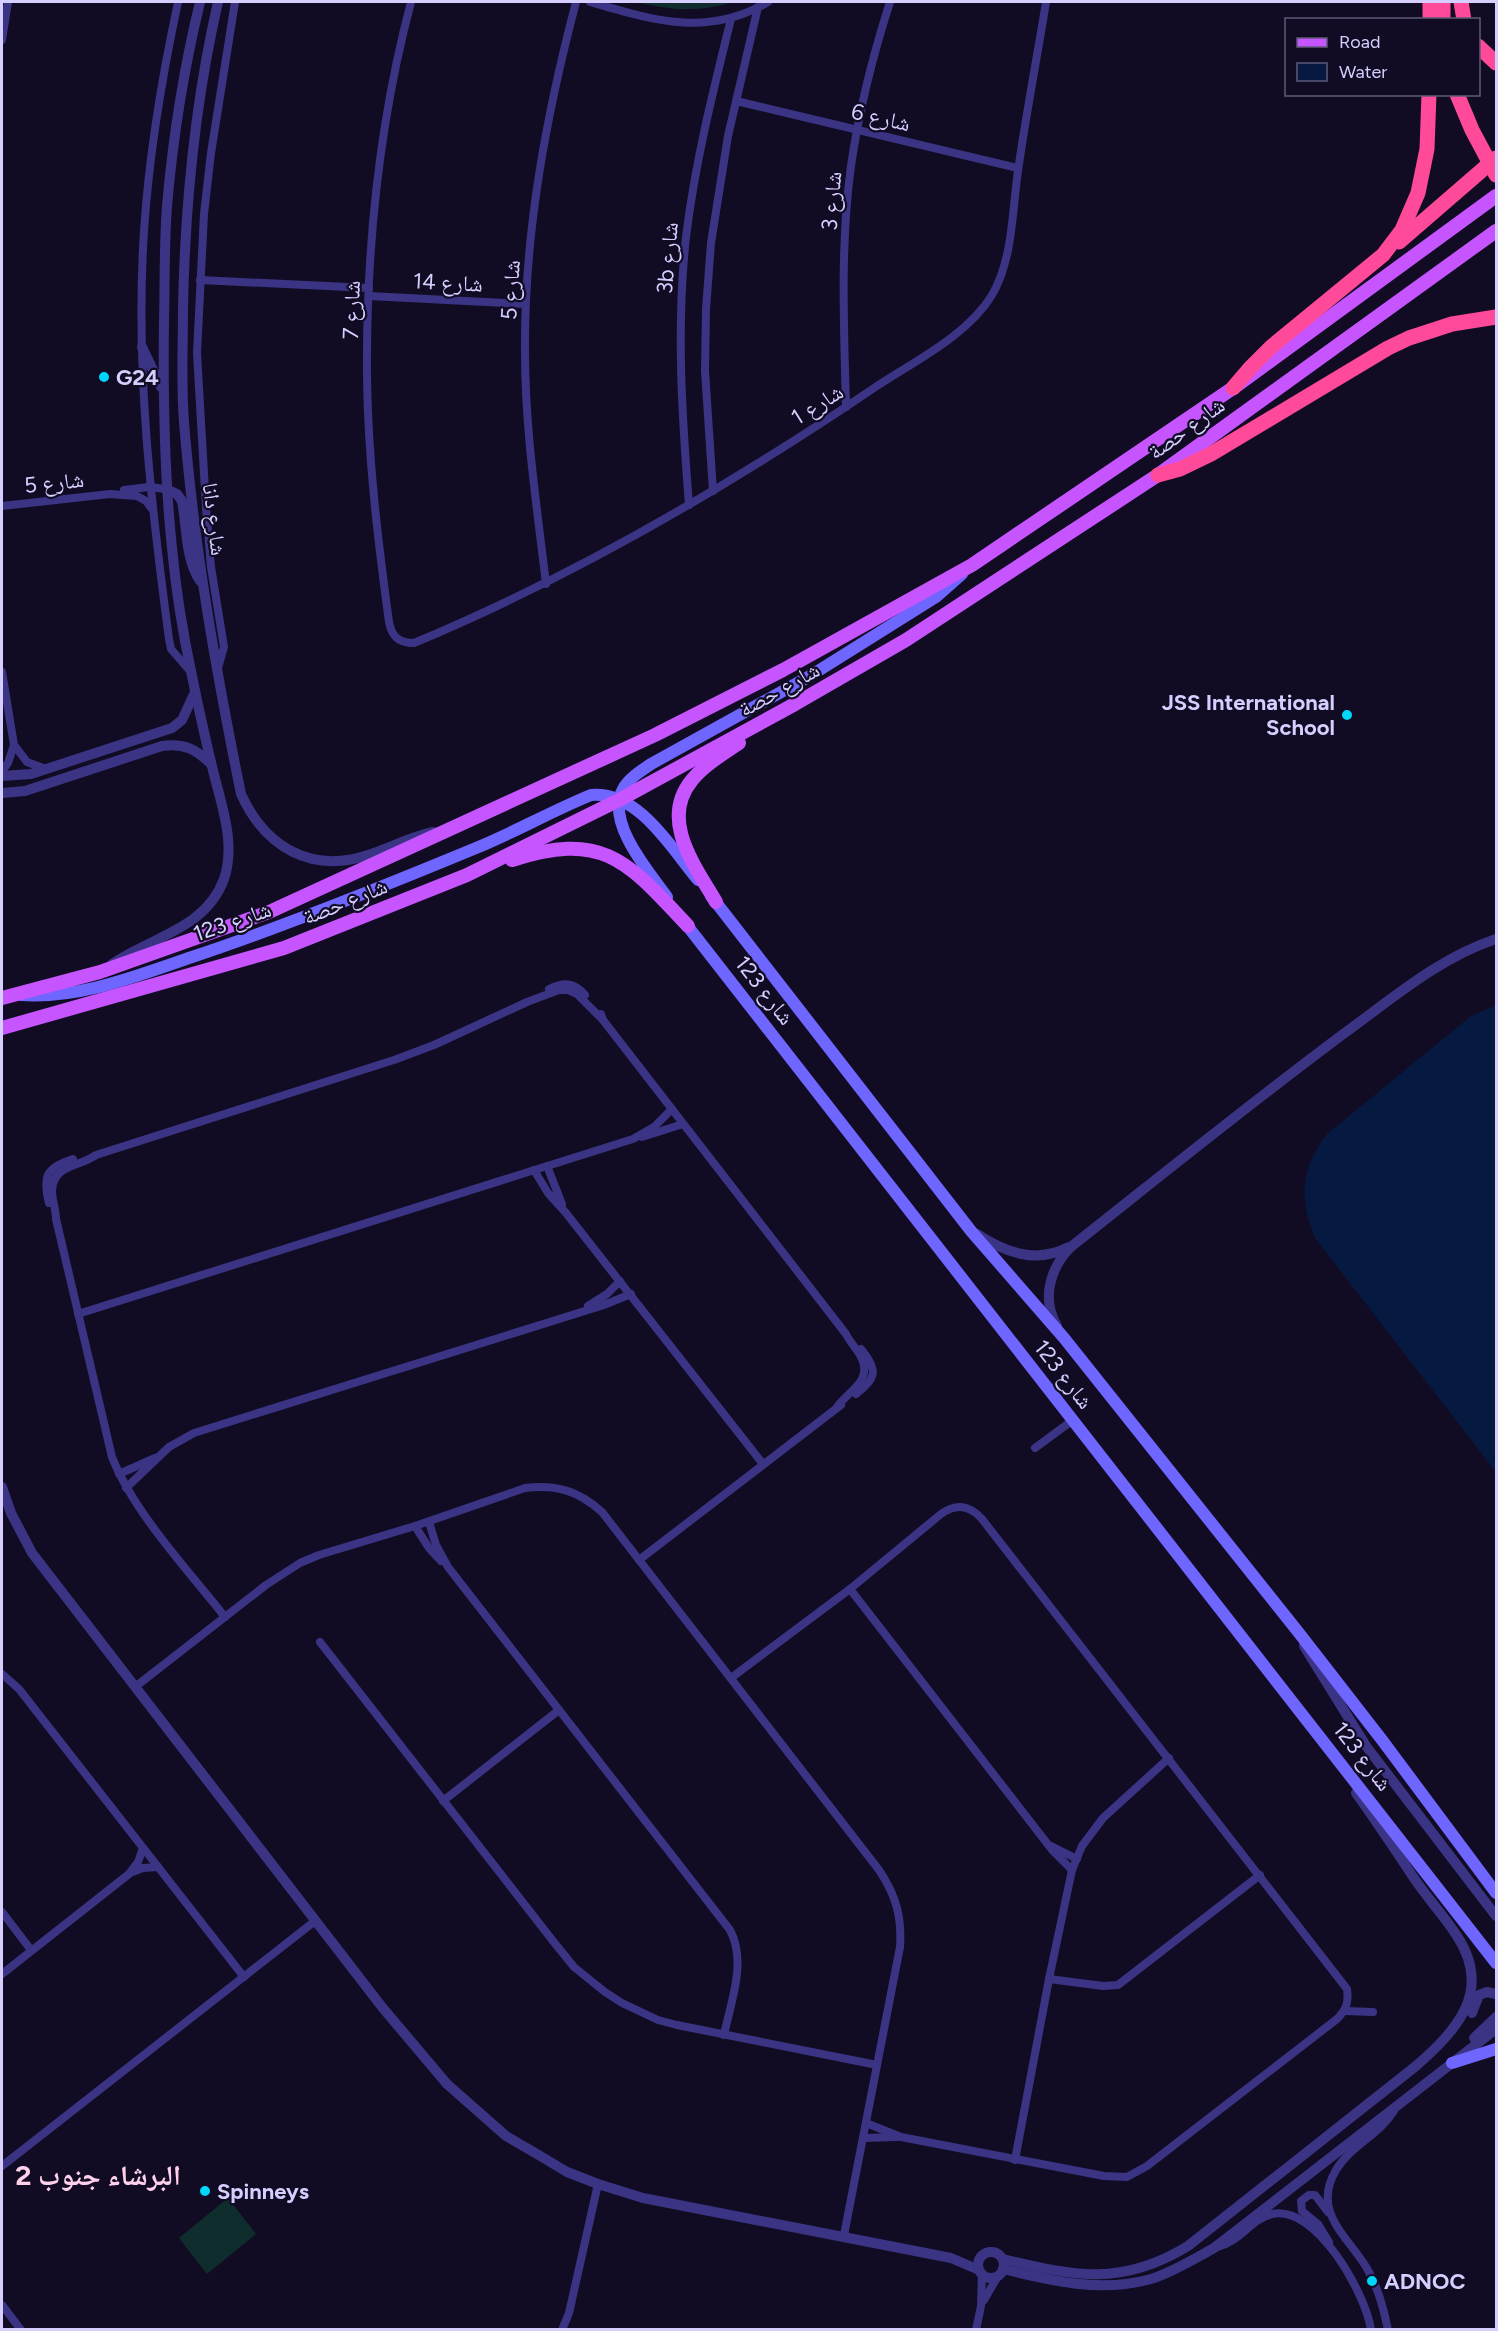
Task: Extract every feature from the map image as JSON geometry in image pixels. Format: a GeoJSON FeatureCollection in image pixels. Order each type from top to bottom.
{"type":"FeatureCollection","features":[{"type":"Feature","properties":{"kind":"highway"},"geometry":{"type":"LineString","coordinates":[[1430,2],[1430,18]]}},
{"type":"Feature","properties":{"kind":"highway"},"geometry":{"type":"LineString","coordinates":[[1443,2],[1443,18]]}},
{"type":"Feature","properties":{"kind":"highway"},"geometry":{"type":"LineString","coordinates":[[1461,2],[1464,18]]}},
{"type":"Feature","properties":{"kind":"highway"},"geometry":{"type":"LineString","coordinates":[[1480,47],[1497,63]]}},
{"type":"Feature","properties":{"kind":"highway"},"geometry":{"type":"LineString","coordinates":[[1383,255],[1401,230],[1418,193],[1427,149],[1429,96]]}},
{"type":"Feature","properties":{"kind":"highway"},"geometry":{"type":"LineString","coordinates":[[1458,96],[1476,138],[1497,176]]}},
{"type":"Feature","properties":{"kind":"highway"},"geometry":{"type":"LineString","coordinates":[[1233,388],[1271,347],[1497,158]]}},
{"type":"Feature","properties":{"kind":"highway"},"geometry":{"type":"LineString","coordinates":[[1158,475],[1180,469],[1211,454],[1388,348],[1441,327],[1497,316]]}},
{"type":"Feature","properties":{"kind":"main road","name":"شارع حصة"},"geometry":{"type":"LineString","coordinates":[[2,998],[99,972],[269,912],[687,719],[783,670],[972,565],[1233,388],[1497,196]]}},
{"type":"Feature","properties":{"kind":"main road","name":"شارع حصة"},"geometry":{"type":"LineString","coordinates":[[2,1029],[284,948],[467,875],[619,800],[795,704],[906,640],[1158,475],[1497,231]]}},
{"type":"Feature","properties":{"kind":"main road"},"geometry":{"type":"LineString","coordinates":[[619,800],[629,780],[651,764],[810,676],[936,597],[972,565]]}},
{"type":"Feature","properties":{"kind":"main road"},"geometry":{"type":"LineString","coordinates":[[716,902],[682,841],[678,819],[680,802],[685,789],[693,778],[710,764],[795,704]]}},
{"type":"Feature","properties":{"kind":"main road","name":"شارع 123"},"geometry":{"type":"LineString","coordinates":[[16,995],[49,996],[81,992],[154,970],[265,933],[478,847],[591,795],[600,794],[619,800],[644,816],[716,902],[971,1231],[1064,1338],[1299,1633],[1497,1893]]}},
{"type":"Feature","properties":{"kind":"main road","name":"شارع 123"},"geometry":{"type":"LineString","coordinates":[[619,800],[621,817],[631,846],[688,926],[1497,1963]]}},
{"type":"Feature","properties":{"kind":"main road"},"geometry":{"type":"LineString","coordinates":[[467,875],[554,848],[580,848],[605,855],[628,867],[688,926]]}},
{"type":"Feature","properties":{"kind":"main road"},"geometry":{"type":"LineString","coordinates":[[1456,2059],[1497,2049]]}},
{"type":"Feature","properties":{"kind":"street"},"geometry":{"type":"LineString","coordinates":[[2,40],[8,2]]}},
{"type":"Feature","properties":{"kind":"street"},"geometry":{"type":"LineString","coordinates":[[178,2],[159,99],[148,189],[142,281],[142,347],[149,487],[171,649],[191,673]]}},
{"type":"Feature","properties":{"kind":"street","name":"شارع دانا"},"geometry":{"type":"LineString","coordinates":[[99,972],[131,952],[190,923],[217,895],[226,868],[228,839],[191,673],[176,580],[166,489],[163,392],[167,209],[182,92],[200,2]]}},
{"type":"Feature","properties":{"kind":"street","name":"شارع دانا"},"geometry":{"type":"LineString","coordinates":[[218,2],[192,151],[184,271],[184,420],[217,672],[241,794],[249,812],[273,840],[289,851],[308,858],[328,861],[349,860],[369,855],[410,838],[454,828]]}},
{"type":"Feature","properties":{"kind":"street"},"geometry":{"type":"LineString","coordinates":[[217,672],[224,647],[211,567],[197,353],[200,280],[211,153],[235,2]]}},
{"type":"Feature","properties":{"kind":"street","name":"شارع 7"},"geometry":{"type":"LineString","coordinates":[[389,622],[373,482],[367,378],[369,292],[377,191],[386,122],[411,2]]}},
{"type":"Feature","properties":{"kind":"street","name":"شارع 5"},"geometry":{"type":"LineString","coordinates":[[546,584],[527,401],[525,304],[533,218],[545,132],[556,75],[576,2]]}},
{"type":"Feature","properties":{"kind":"street"},"geometry":{"type":"LineString","coordinates":[[590,2],[655,20],[680,24],[731,19],[768,2]]}},
{"type":"Feature","properties":{"kind":"street","name":"شارع 3"},"geometry":{"type":"LineString","coordinates":[[846,407],[844,262],[851,166],[867,79],[890,2]]}},
{"type":"Feature","properties":{"kind":"street","name":"شارع 1"},"geometry":{"type":"LineString","coordinates":[[389,622],[391,631],[397,639],[405,643],[414,643],[546,584],[713,491],[951,337],[980,311],[996,287],[1006,259],[1018,168],[1046,2]]}},
{"type":"Feature","properties":{"kind":"street","name":"3b شارع"},"geometry":{"type":"LineString","coordinates":[[713,491],[706,401],[706,309],[715,207],[736,101],[758,8]]}},
{"type":"Feature","properties":{"kind":"street","name":"3b شارع"},"geometry":{"type":"LineString","coordinates":[[689,505],[680,372],[681,308],[686,240],[704,130],[731,19]]}},
{"type":"Feature","properties":{"kind":"street","name":"شارع 6"},"geometry":{"type":"LineString","coordinates":[[736,101],[1018,168]]}},
{"type":"Feature","properties":{"kind":"street","name":"شارع 14"},"geometry":{"type":"LineString","coordinates":[[200,280],[525,304]]}},
{"type":"Feature","properties":{"kind":"street"},"geometry":{"type":"LineString","coordinates":[[142,347],[163,392]]}},
{"type":"Feature","properties":{"kind":"street","name":"شارع 5"},"geometry":{"type":"LineString","coordinates":[[110,494],[120,490],[149,487],[166,489]]}},
{"type":"Feature","properties":{"kind":"street"},"geometry":{"type":"LineString","coordinates":[[166,489],[177,494],[182,501],[193,567],[204,586]]}},
{"type":"Feature","properties":{"kind":"street","name":"شارع 5"},"geometry":{"type":"LineString","coordinates":[[2,506],[110,494],[137,496],[146,501],[152,510]]}},
{"type":"Feature","properties":{"kind":"street"},"geometry":{"type":"LineString","coordinates":[[2,672],[14,746],[8,763],[2,771]]}},
{"type":"Feature","properties":{"kind":"street"},"geometry":{"type":"LineString","coordinates":[[2,776],[31,774],[172,728],[182,720],[195,692]]}},
{"type":"Feature","properties":{"kind":"street"},"geometry":{"type":"LineString","coordinates":[[2,793],[25,791],[162,746],[175,744],[188,746],[199,752],[211,764]]}},
{"type":"Feature","properties":{"kind":"street"},"geometry":{"type":"LineString","coordinates":[[14,746],[27,762],[47,769]]}},
{"type":"Feature","properties":{"kind":"street"},"geometry":{"type":"LineString","coordinates":[[91,754],[97,759],[97,765],[93,769]]}},
{"type":"Feature","properties":{"kind":"street"},"geometry":{"type":"LineString","coordinates":[[1064,1338],[1052,1318],[1050,1285],[1057,1263],[1072,1246],[1318,1052],[1419,978],[1461,952],[1497,939]]}},
{"type":"Feature","properties":{"kind":"street"},"geometry":{"type":"LineString","coordinates":[[225,1617],[140,1508],[119,1474],[107,1441],[56,1219],[46,1189],[49,1173],[61,1163],[86,1155],[96,1155],[404,1056],[527,1002],[533,996],[558,985],[568,984],[580,989],[599,1012],[846,1334],[862,1359],[864,1374],[860,1384],[837,1407],[639,1560]]}},
{"type":"Feature","properties":{"kind":"street"},"geometry":{"type":"LineString","coordinates":[[633,1139],[654,1127],[672,1109]]}},
{"type":"Feature","properties":{"kind":"street"},"geometry":{"type":"LineString","coordinates":[[78,1314],[683,1124]]}},
{"type":"Feature","properties":{"kind":"street"},"geometry":{"type":"LineString","coordinates":[[547,1166],[566,1212]]}},
{"type":"Feature","properties":{"kind":"street"},"geometry":{"type":"LineString","coordinates":[[534,1170],[548,1193],[566,1212],[763,1464]]}},
{"type":"Feature","properties":{"kind":"street"},"geometry":{"type":"LineString","coordinates":[[971,1231],[1000,1248],[1021,1255],[1042,1256],[1072,1246]]}},
{"type":"Feature","properties":{"kind":"street"},"geometry":{"type":"LineString","coordinates":[[577,1312],[598,1301],[620,1281]]}},
{"type":"Feature","properties":{"kind":"street"},"geometry":{"type":"LineString","coordinates":[[119,1474],[158,1456],[182,1439],[208,1428],[604,1305],[631,1294]]}},
{"type":"Feature","properties":{"kind":"street"},"geometry":{"type":"LineString","coordinates":[[1035,1448],[1073,1420]]}},
{"type":"Feature","properties":{"kind":"street"},"geometry":{"type":"LineString","coordinates":[[126,1488],[158,1456]]}},
{"type":"Feature","properties":{"kind":"street"},"geometry":{"type":"LineString","coordinates":[[135,1687],[283,1574],[319,1555],[429,1522],[525,1488],[559,1487],[575,1492],[590,1501],[602,1512],[879,1870],[895,1899],[901,1931],[900,1947],[844,2235]]}},
{"type":"Feature","properties":{"kind":"street"},"geometry":{"type":"LineString","coordinates":[[2,1491],[32,1553],[315,1921],[406,2037],[444,2081],[507,2136],[567,2172],[643,2198],[844,2235],[951,2258],[989,2277],[1001,2268],[1087,2276],[1122,2273],[1169,2258],[1188,2246],[1416,2066],[1456,2027],[1466,2010],[1471,1981],[1466,1953],[1458,1936],[1348,1782],[1323,1739]]}},
{"type":"Feature","properties":{"kind":"street"},"geometry":{"type":"LineString","coordinates":[[731,1678],[850,1589],[941,1514],[958,1506],[967,1507],[982,1519],[1347,1989],[1349,2000],[1345,2011],[1137,2173],[1115,2178],[1015,2160],[901,2137],[866,2123]]}},
{"type":"Feature","properties":{"kind":"street"},"geometry":{"type":"LineString","coordinates":[[429,1522],[436,1545],[448,1567]]}},
{"type":"Feature","properties":{"kind":"street"},"geometry":{"type":"LineString","coordinates":[[415,1526],[429,1548],[448,1567],[735,1939],[738,1961],[724,2035]]}},
{"type":"Feature","properties":{"kind":"street"},"geometry":{"type":"LineString","coordinates":[[850,1589],[1057,1857],[1072,1870]]}},
{"type":"Feature","properties":{"kind":"street"},"geometry":{"type":"LineString","coordinates":[[1299,1633],[1310,1656],[1366,1746],[1497,1917]]}},
{"type":"Feature","properties":{"kind":"street"},"geometry":{"type":"LineString","coordinates":[[320,1642],[553,1941],[589,1980],[622,2003],[658,2020],[877,2065]]}},
{"type":"Feature","properties":{"kind":"street"},"geometry":{"type":"LineString","coordinates":[[2,1674],[19,1689],[244,1977]]}},
{"type":"Feature","properties":{"kind":"street"},"geometry":{"type":"LineString","coordinates":[[443,1801],[559,1710]]}},
{"type":"Feature","properties":{"kind":"street"},"geometry":{"type":"LineString","coordinates":[[1015,2160],[1072,1870],[1087,1839],[1103,1818],[1169,1758]]}},
{"type":"Feature","properties":{"kind":"street"},"geometry":{"type":"LineString","coordinates":[[1048,1844],[1077,1859]]}},
{"type":"Feature","properties":{"kind":"street"},"geometry":{"type":"LineString","coordinates":[[129,1874],[138,1862],[143,1848]]}},
{"type":"Feature","properties":{"kind":"street"},"geometry":{"type":"LineString","coordinates":[[2,1974],[129,1874],[143,1868],[158,1867]]}},
{"type":"Feature","properties":{"kind":"street"},"geometry":{"type":"LineString","coordinates":[[1049,1979],[1103,1986],[1118,1985],[1260,1875]]}},
{"type":"Feature","properties":{"kind":"street"},"geometry":{"type":"LineString","coordinates":[[2,1912],[31,1950]]}},
{"type":"Feature","properties":{"kind":"street"},"geometry":{"type":"LineString","coordinates":[[2,2166],[315,1921]]}},
{"type":"Feature","properties":{"kind":"street"},"geometry":{"type":"LineString","coordinates":[[1416,2066],[1444,2048],[1460,2032],[1479,1995],[1487,1992],[1497,1994]]}},
{"type":"Feature","properties":{"kind":"street"},"geometry":{"type":"LineString","coordinates":[[1345,2011],[1373,2012]]}},
{"type":"Feature","properties":{"kind":"street"},"geometry":{"type":"LineString","coordinates":[[1456,2059],[1471,2041],[1497,2017]]}},
{"type":"Feature","properties":{"kind":"street"},"geometry":{"type":"LineString","coordinates":[[1214,2248],[1497,2029]]}},
{"type":"Feature","properties":{"kind":"street"},"geometry":{"type":"LineString","coordinates":[[1330,2214],[1329,2187],[1338,2167],[1386,2123],[1398,2104]]}},
{"type":"Feature","properties":{"kind":"street"},"geometry":{"type":"LineString","coordinates":[[863,2138],[901,2137]]}},
{"type":"Feature","properties":{"kind":"street"},"geometry":{"type":"LineString","coordinates":[[562,2330],[569,2313],[598,2184]]}},
{"type":"Feature","properties":{"kind":"street"},"geometry":{"type":"LineString","coordinates":[[1371,2330],[1358,2289],[1318,2224],[1302,2211],[1301,2201],[1306,2196],[1315,2196],[1330,2214],[1337,2229],[1369,2272],[1381,2300],[1388,2330]]}},
{"type":"Feature","properties":{"kind":"street"},"geometry":{"type":"LineString","coordinates":[[951,2258],[993,2252],[1001,2268],[1054,2282],[1079,2285],[1130,2283],[1163,2274],[1214,2248],[1233,2242],[1266,2216],[1279,2213],[1292,2215],[1304,2221],[1335,2253]]}},
{"type":"Feature","properties":{"kind":"street"},"geometry":{"type":"LineString","coordinates":[[976,2330],[981,2306],[979,2261],[985,2253]]}},
{"type":"Feature","properties":{"kind":"street"},"geometry":{"type":"LineString","coordinates":[[981,2306],[1001,2268]]}},
{"type":"Feature","properties":{"kind":"street"},"geometry":{"type":"LineString","coordinates":[[2,2305],[21,2330]]}},
{"type":"Feature","properties":{"kind":"green space"},"geometry":{"type":"Polygon","coordinates":[[[638,2],[733,2],[686,9],[638,2]]]}},
{"type":"Feature","properties":{"kind":"green space"},"geometry":{"type":"Polygon","coordinates":[[[228,2198],[256,2234],[207,2274],[179,2238],[228,2198]]]}},
{"type":"Feature","properties":{"kind":"water"},"geometry":{"type":"Polygon","coordinates":[[[1496,1005],[1496,1472],[1315,1238],[1306,1210],[1305,1184],[1311,1159],[1327,1134],[1471,1016],[1496,1005]]]}},
{"type":"Feature","properties":{"kind":"place","name":"G24"},"geometry":{"type":"Point","coordinates":[104,377]}},
{"type":"Feature","properties":{"kind":"place","name":"JSS International School"},"geometry":{"type":"Point","coordinates":[1347,715]}},
{"type":"Feature","properties":{"kind":"place","name":"Spinneys"},"geometry":{"type":"Point","coordinates":[205,2191]}},
{"type":"Feature","properties":{"kind":"place","name":"ADNOC"},"geometry":{"type":"Point","coordinates":[1372,2281]}},
{"type":"Feature","properties":{"kind":"district","name":"البرشاء جنوب 2"},"geometry":{"type":"Point","coordinates":[98,2175]}}]}
